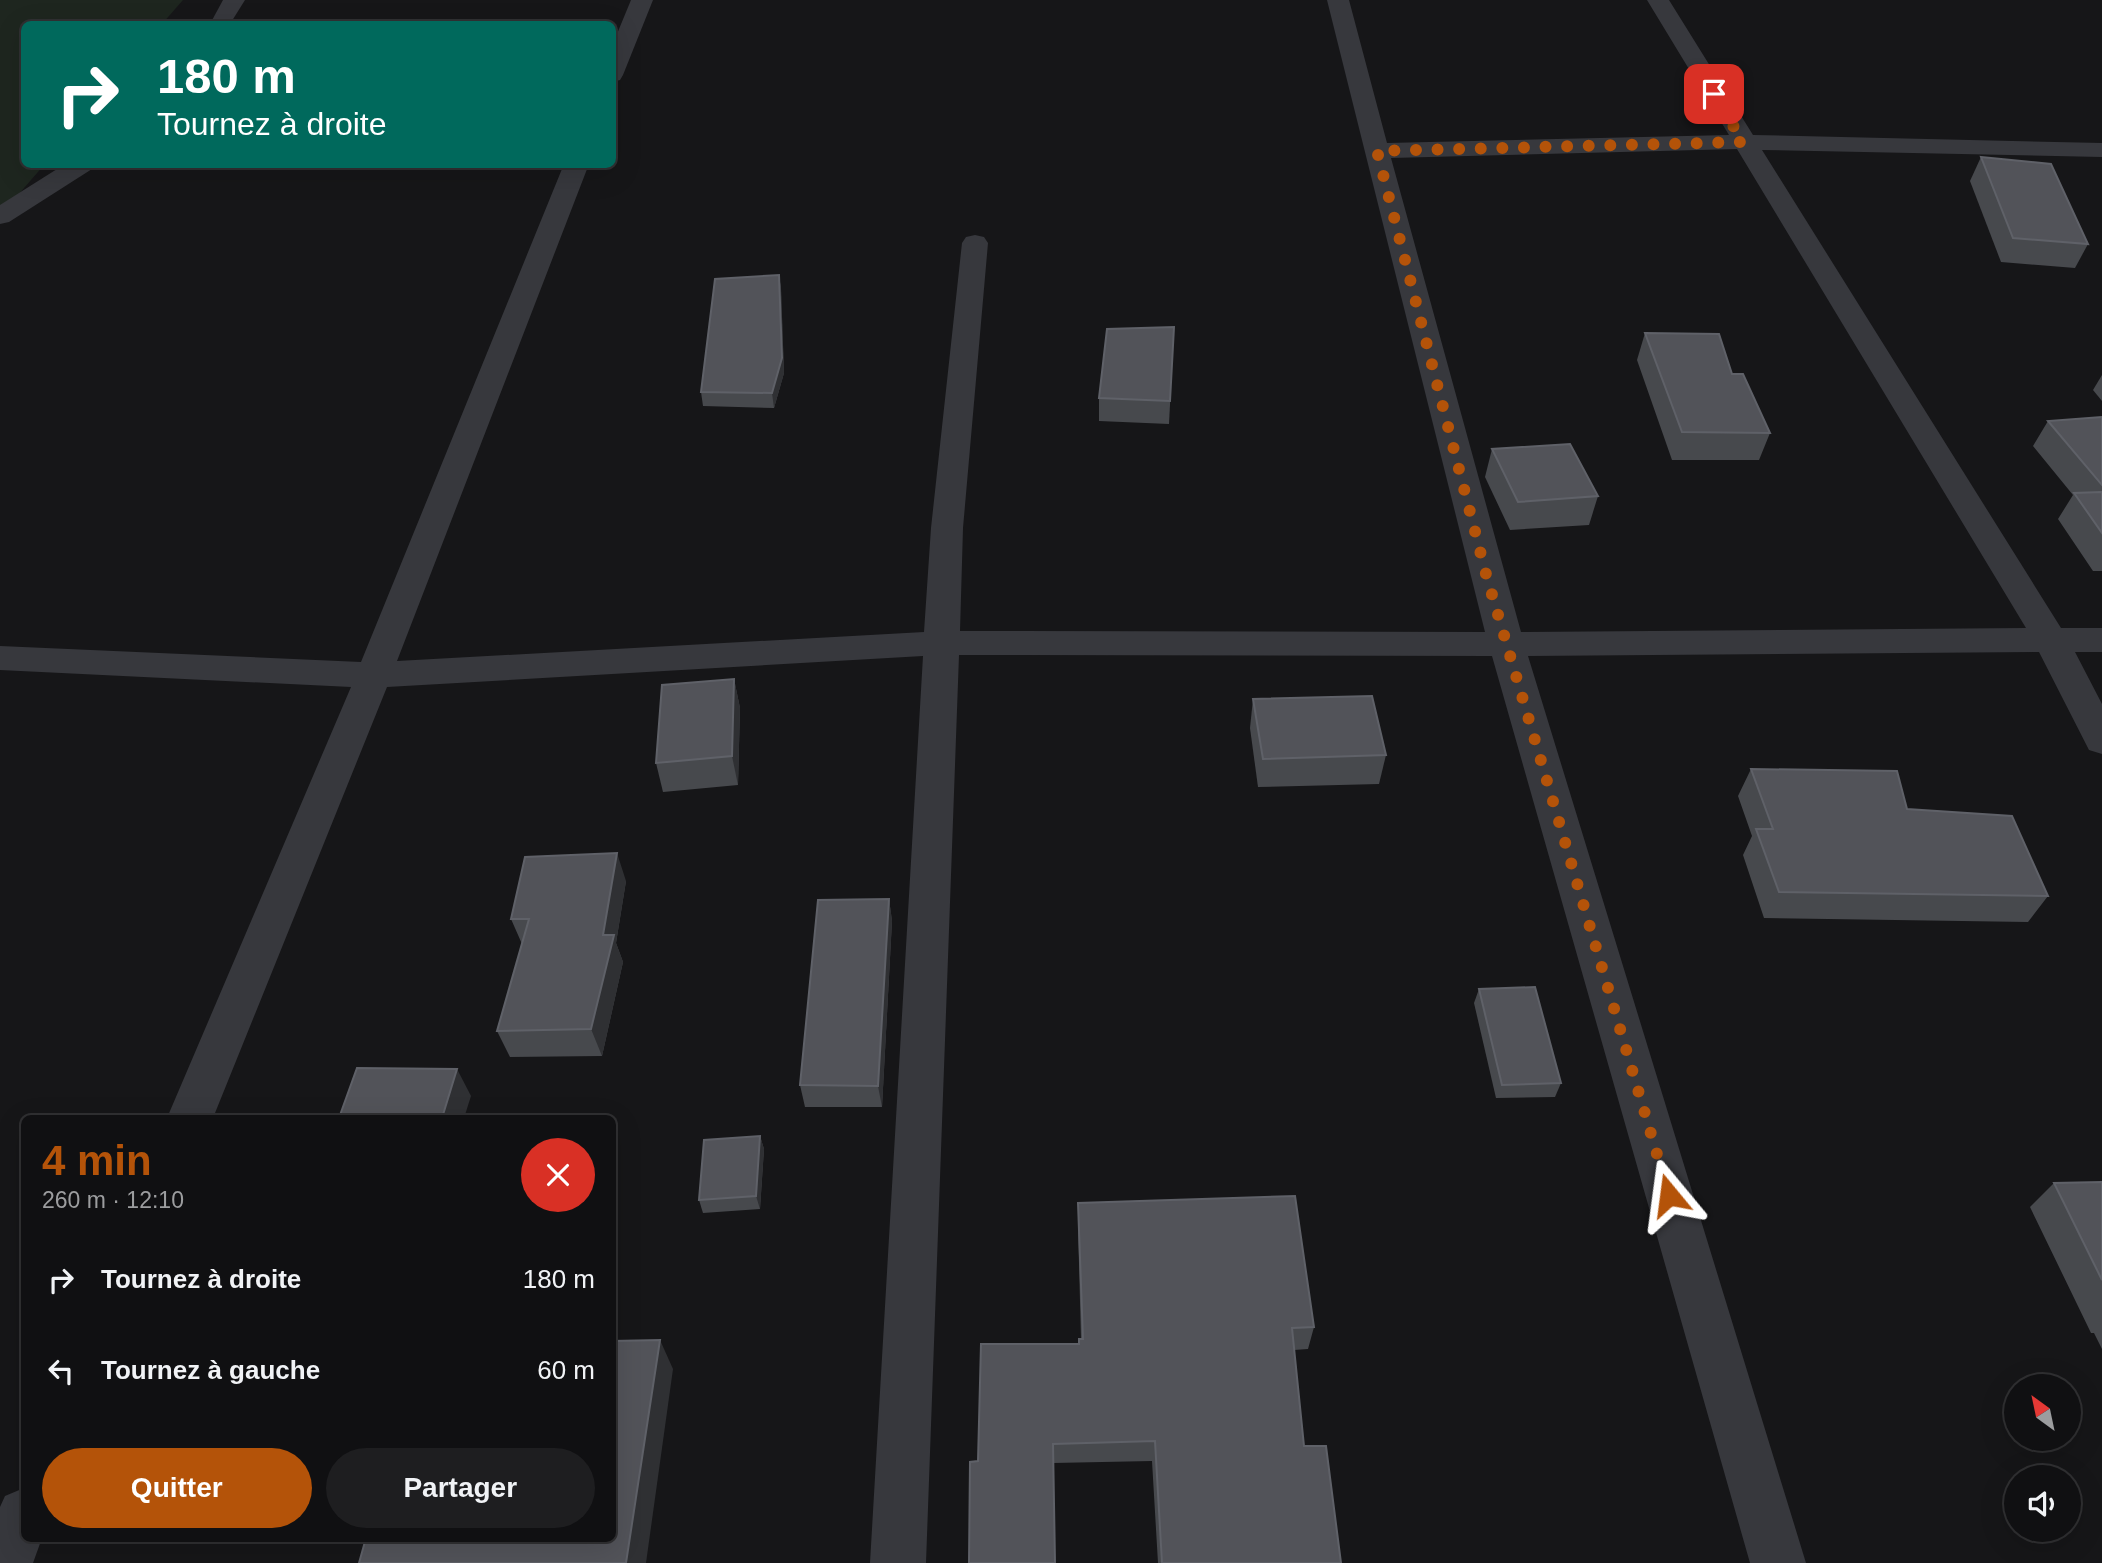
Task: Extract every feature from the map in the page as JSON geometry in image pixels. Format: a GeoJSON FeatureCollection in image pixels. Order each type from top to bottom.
{"type":"FeatureCollection","features":[{"type":"Feature","properties":{"kind":"street"},"geometry":{"type":"LineString","coordinates":[[222,21],[234,0]]}},
{"type":"Feature","properties":{"kind":"street"},"geometry":{"type":"LineString","coordinates":[[616,65],[642,0]]}},
{"type":"Feature","properties":{"kind":"street"},"geometry":{"type":"LineString","coordinates":[[1338,0],[1506,644],[1778,1563]]}},
{"type":"Feature","properties":{"kind":"street"},"geometry":{"type":"LineString","coordinates":[[1658,0],[2051,641],[2102,740]]}},
{"type":"Feature","properties":{"kind":"street"},"geometry":{"type":"LineString","coordinates":[[1377,151],[1743,142],[2102,150]]}},
{"type":"Feature","properties":{"kind":"street"},"geometry":{"type":"LineString","coordinates":[[0,216],[77,168]]}},
{"type":"Feature","properties":{"kind":"street"},"geometry":{"type":"LineString","coordinates":[[191,1115],[374,675],[575,168]]}},
{"type":"Feature","properties":{"kind":"street"},"geometry":{"type":"LineString","coordinates":[[898,1563],[947,528],[975,243]]}},
{"type":"Feature","properties":{"kind":"street"},"geometry":{"type":"LineString","coordinates":[[0,658],[374,675],[942,643],[1506,644],[2102,640]]}},
{"type":"Feature","properties":{"kind":"street"},"geometry":{"type":"LineString","coordinates":[[5,1563],[21,1523]]}},
{"type":"Feature","properties":{"kind":"shaded area"},"geometry":{"type":"Polygon","coordinates":[[[0,0],[183,0],[165,21],[21,21],[21,168],[41,168],[11,203],[0,210],[0,0]]]}},
{"type":"Feature","properties":{"kind":"building"},"geometry":{"type":"Polygon","coordinates":[[[1981,157],[2051,164],[2088,244],[2013,238],[1981,157]]]}},
{"type":"Feature","properties":{"kind":"building"},"geometry":{"type":"Polygon","coordinates":[[[779,275],[782,358],[772,393],[701,392],[715,279],[779,275]]]}},
{"type":"Feature","properties":{"kind":"building"},"geometry":{"type":"Polygon","coordinates":[[[1174,327],[1170,401],[1099,398],[1107,329],[1174,327]]]}},
{"type":"Feature","properties":{"kind":"building"},"geometry":{"type":"Polygon","coordinates":[[[1645,333],[1719,334],[1732,374],[1743,374],[1770,433],[1682,432],[1645,333]]]}},
{"type":"Feature","properties":{"kind":"building"},"geometry":{"type":"Polygon","coordinates":[[[2102,417],[2102,485],[2048,421],[2102,417]]]}},
{"type":"Feature","properties":{"kind":"building"},"geometry":{"type":"Polygon","coordinates":[[[1570,444],[1598,496],[1518,502],[1492,449],[1570,444]]]}},
{"type":"Feature","properties":{"kind":"building"},"geometry":{"type":"Polygon","coordinates":[[[2102,492],[2102,533],[2074,493],[2102,492]]]}},
{"type":"Feature","properties":{"kind":"building"},"geometry":{"type":"Polygon","coordinates":[[[734,679],[732,756],[656,763],[662,685],[734,679]]]}},
{"type":"Feature","properties":{"kind":"building"},"geometry":{"type":"Polygon","coordinates":[[[1372,696],[1386,755],[1263,759],[1253,699],[1372,696]]]}},
{"type":"Feature","properties":{"kind":"building"},"geometry":{"type":"Polygon","coordinates":[[[1751,769],[1897,771],[1907,809],[2012,816],[2048,896],[1779,892],[1756,829],[1773,829],[1751,769]]]}},
{"type":"Feature","properties":{"kind":"building"},"geometry":{"type":"Polygon","coordinates":[[[617,853],[603,935],[614,935],[591,1029],[497,1031],[529,919],[511,919],[525,857],[617,853]]]}},
{"type":"Feature","properties":{"kind":"building"},"geometry":{"type":"Polygon","coordinates":[[[889,899],[878,1086],[800,1085],[818,900],[889,899]]]}},
{"type":"Feature","properties":{"kind":"building"},"geometry":{"type":"Polygon","coordinates":[[[1535,987],[1561,1083],[1502,1085],[1479,989],[1535,987]]]}},
{"type":"Feature","properties":{"kind":"building"},"geometry":{"type":"Polygon","coordinates":[[[357,1068],[457,1069],[443,1115],[340,1115],[357,1068]]]}},
{"type":"Feature","properties":{"kind":"building"},"geometry":{"type":"Polygon","coordinates":[[[760,1136],[756,1196],[699,1200],[704,1140],[760,1136]]]}},
{"type":"Feature","properties":{"kind":"building"},"geometry":{"type":"Polygon","coordinates":[[[2102,1182],[2102,1280],[2054,1183],[2102,1182]]]}},
{"type":"Feature","properties":{"kind":"building"},"geometry":{"type":"Polygon","coordinates":[[[1295,1196],[1314,1327],[1292,1328],[1304,1446],[1326,1446],[1341,1563],[1162,1563],[1155,1441],[1053,1444],[1055,1563],[969,1563],[970,1462],[978,1461],[981,1344],[1079,1344],[1079,1339],[1083,1339],[1078,1203],[1295,1196]]]}},
{"type":"Feature","properties":{"kind":"building"},"geometry":{"type":"Polygon","coordinates":[[[660,1340],[626,1563],[359,1563],[365,1542],[616,1542],[616,1341],[660,1340]]]}},
{"type":"Feature","properties":{"kind":"route"},"geometry":{"type":"LineString","coordinates":[[1669,1195],[1486,574],[1377,151],[1743,142],[1714,94]]}}]}
